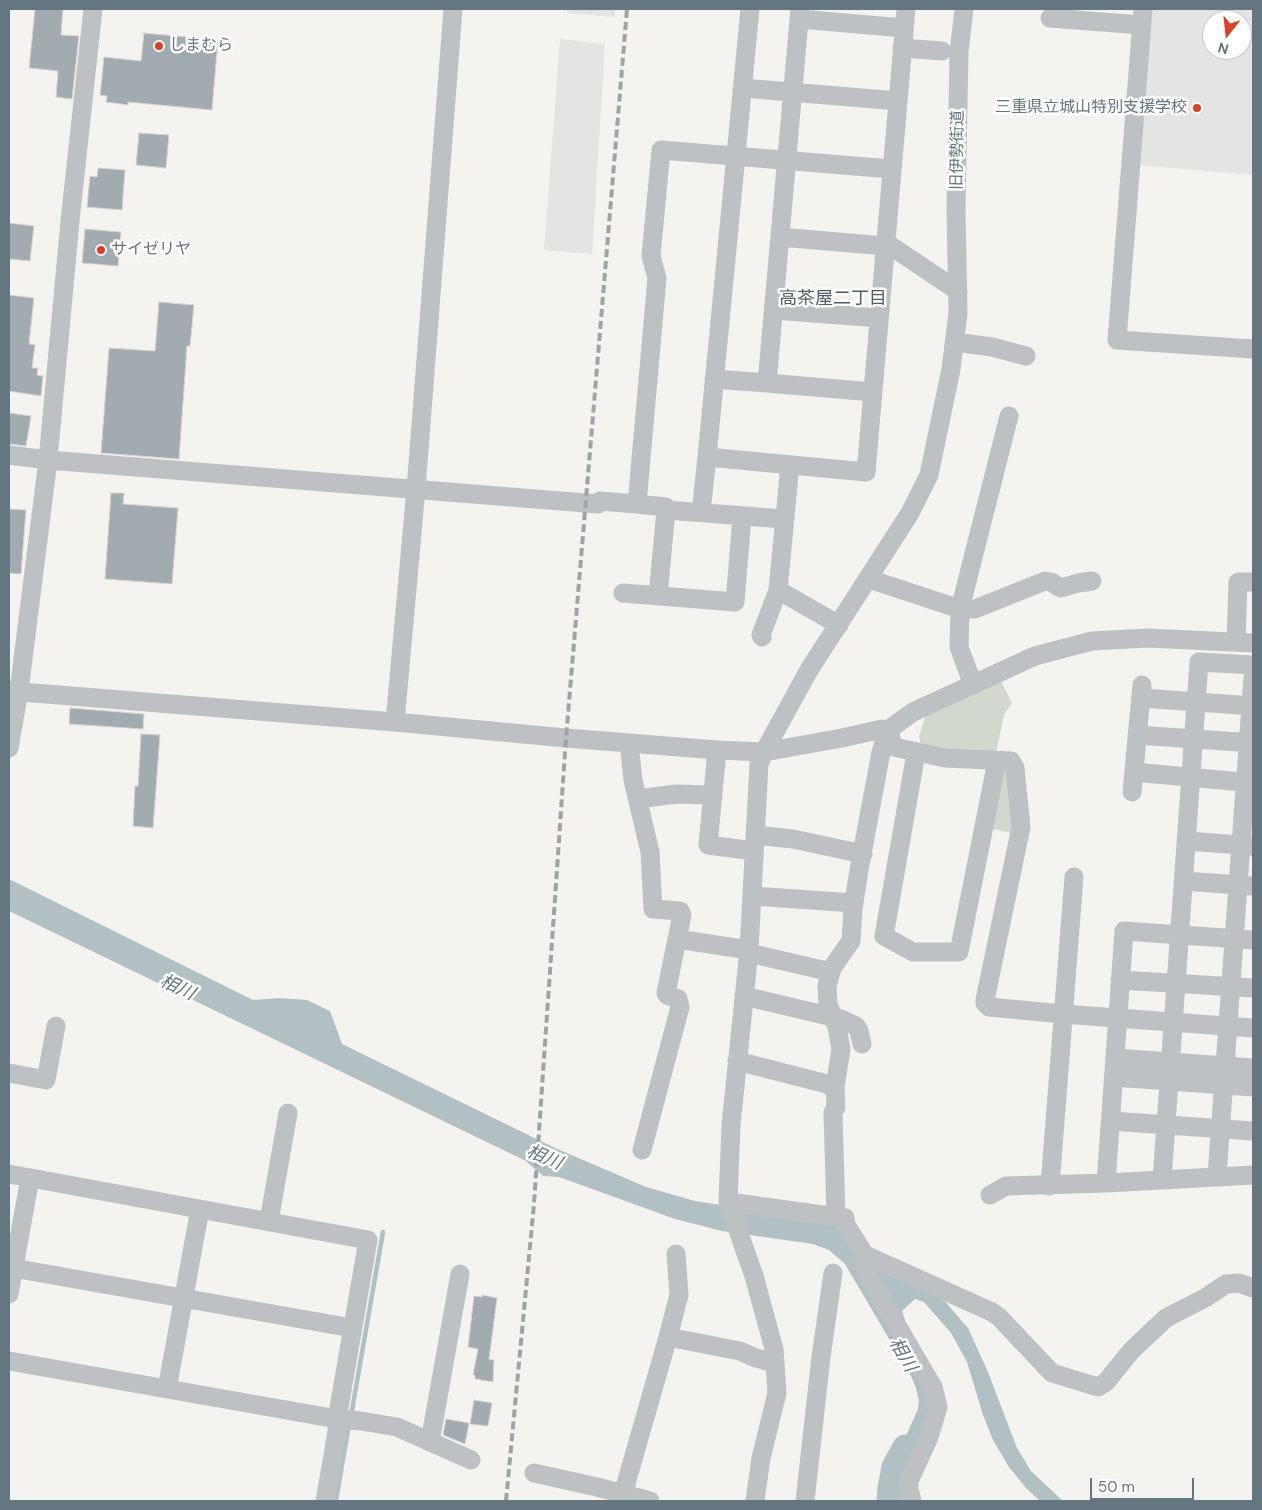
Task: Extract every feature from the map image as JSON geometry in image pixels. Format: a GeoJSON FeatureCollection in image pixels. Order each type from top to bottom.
{"type":"FeatureCollection","features":[{"type":"Feature","properties":{"kind":"street"},"geometry":{"type":"LineString","coordinates":[[9,748],[14,691],[48,460],[69,231],[93,9]]}},
{"type":"Feature","properties":{"kind":"street"},"geometry":{"type":"LineString","coordinates":[[395,722],[416,489],[453,9]]}},
{"type":"Feature","properties":{"kind":"street"},"geometry":{"type":"LineString","coordinates":[[701,512],[750,9]]}},
{"type":"Feature","properties":{"kind":"street"},"geometry":{"type":"LineString","coordinates":[[706,457],[866,472],[906,9]]}},
{"type":"Feature","properties":{"kind":"street","name":"旧伊勢街道"},"geometry":{"type":"LineString","coordinates":[[728,1202],[731,1125],[753,896],[759,764],[810,670],[839,625],[876,582],[929,474],[945,404],[958,313],[952,52],[964,9]]}},
{"type":"Feature","properties":{"kind":"street"},"geometry":{"type":"LineString","coordinates":[[767,383],[800,14],[904,28]]}},
{"type":"Feature","properties":{"kind":"street"},"geometry":{"type":"LineString","coordinates":[[1050,18],[1142,17],[1117,340],[1253,349]]}},
{"type":"Feature","properties":{"kind":"street"},"geometry":{"type":"LineString","coordinates":[[902,48],[952,52]]}},
{"type":"Feature","properties":{"kind":"street"},"geometry":{"type":"LineString","coordinates":[[743,88],[898,101]]}},
{"type":"Feature","properties":{"kind":"street"},"geometry":{"type":"LineString","coordinates":[[636,504],[657,278],[651,256],[661,150],[891,169]]}},
{"type":"Feature","properties":{"kind":"street"},"geometry":{"type":"LineString","coordinates":[[780,237],[885,244],[958,291]]}},
{"type":"Feature","properties":{"kind":"street"},"geometry":{"type":"LineString","coordinates":[[774,310],[879,318]]}},
{"type":"Feature","properties":{"kind":"street"},"geometry":{"type":"LineString","coordinates":[[955,342],[992,347],[1026,356]]}},
{"type":"Feature","properties":{"kind":"street"},"geometry":{"type":"LineString","coordinates":[[714,379],[873,392]]}},
{"type":"Feature","properties":{"kind":"street"},"geometry":{"type":"LineString","coordinates":[[973,685],[959,647],[960,609],[1009,416]]}},
{"type":"Feature","properties":{"kind":"street"},"geometry":{"type":"LineString","coordinates":[[9,455],[48,460],[598,504],[600,501],[666,506],[658,596]]}},
{"type":"Feature","properties":{"kind":"street"},"geometry":{"type":"LineString","coordinates":[[762,637],[761,635],[778,590],[790,465]]}},
{"type":"Feature","properties":{"kind":"street"},"geometry":{"type":"LineString","coordinates":[[666,510],[784,519]]}},
{"type":"Feature","properties":{"kind":"street"},"geometry":{"type":"LineString","coordinates":[[623,593],[735,602],[742,517]]}},
{"type":"Feature","properties":{"kind":"street"},"geometry":{"type":"LineString","coordinates":[[876,582],[960,609],[975,609],[1045,581],[1061,588],[1092,581]]}},
{"type":"Feature","properties":{"kind":"street"},"geometry":{"type":"LineString","coordinates":[[836,1216],[833,1113],[836,1099],[836,1074],[841,1049],[837,1027],[828,1004],[827,986],[831,972],[851,941],[854,903],[862,854],[881,752],[888,730],[913,712],[1036,656],[1092,641],[1148,638],[1245,642],[1238,582],[1253,582]]}},
{"type":"Feature","properties":{"kind":"street"},"geometry":{"type":"LineString","coordinates":[[778,590],[839,625]]}},
{"type":"Feature","properties":{"kind":"street"},"geometry":{"type":"LineString","coordinates":[[1162,1180],[1199,662],[1253,665]]}},
{"type":"Feature","properties":{"kind":"street"},"geometry":{"type":"LineString","coordinates":[[1217,1176],[1231,987],[1244,939],[1253,678]]}},
{"type":"Feature","properties":{"kind":"street"},"geometry":{"type":"LineString","coordinates":[[14,691],[717,750],[764,752],[882,729],[888,730]]}},
{"type":"Feature","properties":{"kind":"street"},"geometry":{"type":"LineString","coordinates":[[1132,792],[1141,691],[1196,702],[1252,706]]}},
{"type":"Feature","properties":{"kind":"street"},"geometry":{"type":"LineString","coordinates":[[888,730],[894,747],[945,758],[1011,761],[1015,768],[1022,820],[985,1003],[987,1006],[1118,1019],[1253,1028]]}},
{"type":"Feature","properties":{"kind":"street"},"geometry":{"type":"LineString","coordinates":[[1138,735],[1251,743]]}},
{"type":"Feature","properties":{"kind":"street"},"geometry":{"type":"LineString","coordinates":[[629,743],[633,780],[650,852],[653,909],[682,912],[666,993],[678,999],[680,1007],[642,1150]]}},
{"type":"Feature","properties":{"kind":"street"},"geometry":{"type":"LineString","coordinates":[[717,750],[708,845],[793,839],[862,854]]}},
{"type":"Feature","properties":{"kind":"street"},"geometry":{"type":"LineString","coordinates":[[916,753],[884,936],[913,952],[959,952],[998,761]]}},
{"type":"Feature","properties":{"kind":"street"},"geometry":{"type":"LineString","coordinates":[[1134,772],[1250,782]]}},
{"type":"Feature","properties":{"kind":"street"},"geometry":{"type":"LineString","coordinates":[[638,799],[676,794],[712,794]]}},
{"type":"Feature","properties":{"kind":"street"},"geometry":{"type":"LineString","coordinates":[[1187,841],[1247,846]]}},
{"type":"Feature","properties":{"kind":"street"},"geometry":{"type":"LineString","coordinates":[[1050,1186],[1074,877]]}},
{"type":"Feature","properties":{"kind":"street"},"geometry":{"type":"LineString","coordinates":[[1184,881],[1246,886]]}},
{"type":"Feature","properties":{"kind":"street"},"geometry":{"type":"LineString","coordinates":[[753,896],[854,903]]}},
{"type":"Feature","properties":{"kind":"street"},"geometry":{"type":"LineString","coordinates":[[1106,1183],[1124,931],[1244,939]]}},
{"type":"Feature","properties":{"kind":"street"},"geometry":{"type":"LineString","coordinates":[[677,939],[749,952],[831,972]]}},
{"type":"Feature","properties":{"kind":"street"},"geometry":{"type":"LineString","coordinates":[[1120,980],[1253,988]]}},
{"type":"Feature","properties":{"kind":"street"},"geometry":{"type":"LineString","coordinates":[[744,996],[841,1019],[856,1026],[862,1044]]}},
{"type":"Feature","properties":{"kind":"street"},"geometry":{"type":"LineString","coordinates":[[9,1073],[46,1080],[56,1026]]}},
{"type":"Feature","properties":{"kind":"street"},"geometry":{"type":"LineString","coordinates":[[1115,1058],[1253,1068]]}},
{"type":"Feature","properties":{"kind":"street"},"geometry":{"type":"LineString","coordinates":[[737,1061],[827,1084],[836,1099]]}},
{"type":"Feature","properties":{"kind":"street"},"geometry":{"type":"LineString","coordinates":[[1114,1078],[1253,1087]]}},
{"type":"Feature","properties":{"kind":"street"},"geometry":{"type":"LineString","coordinates":[[269,1221],[288,1113]]}},
{"type":"Feature","properties":{"kind":"street"},"geometry":{"type":"LineString","coordinates":[[1111,1121],[1253,1131]]}},
{"type":"Feature","properties":{"kind":"street"},"geometry":{"type":"LineString","coordinates":[[9,1174],[368,1240],[352,1328],[346,1419],[337,1432],[325,1501]]}},
{"type":"Feature","properties":{"kind":"street"},"geometry":{"type":"LineString","coordinates":[[990,1196],[1006,1186],[1050,1186],[1253,1175]]}},
{"type":"Feature","properties":{"kind":"street"},"geometry":{"type":"LineString","coordinates":[[9,1294],[30,1178]]}},
{"type":"Feature","properties":{"kind":"street"},"geometry":{"type":"LineString","coordinates":[[755,1501],[761,1458],[777,1393],[774,1349],[754,1276],[728,1202],[845,1218],[846,1225],[865,1255],[992,1312],[1052,1373],[1098,1387],[1106,1382],[1132,1350],[1166,1318],[1205,1298],[1226,1284],[1239,1283],[1253,1288]]}},
{"type":"Feature","properties":{"kind":"street"},"geometry":{"type":"LineString","coordinates":[[167,1389],[200,1208]]}},
{"type":"Feature","properties":{"kind":"street"},"geometry":{"type":"LineString","coordinates":[[622,1497],[679,1295],[676,1254]]}},
{"type":"Feature","properties":{"kind":"street"},"geometry":{"type":"LineString","coordinates":[[865,1255],[864,1265],[875,1288],[933,1387],[938,1407],[928,1437],[909,1481],[912,1501]]}},
{"type":"Feature","properties":{"kind":"street"},"geometry":{"type":"LineString","coordinates":[[13,1268],[352,1328]]}},
{"type":"Feature","properties":{"kind":"street"},"geometry":{"type":"LineString","coordinates":[[805,1501],[821,1356],[833,1273]]}},
{"type":"Feature","properties":{"kind":"street"},"geometry":{"type":"LineString","coordinates":[[430,1442],[460,1274]]}},
{"type":"Feature","properties":{"kind":"street"},"geometry":{"type":"LineString","coordinates":[[668,1337],[740,1351],[775,1363]]}},
{"type":"Feature","properties":{"kind":"street"},"geometry":{"type":"LineString","coordinates":[[9,1361],[397,1428],[471,1460]]}},
{"type":"Feature","properties":{"kind":"street"},"geometry":{"type":"LineString","coordinates":[[534,1473],[622,1497],[650,1501]]}},
{"type":"Feature","properties":{"kind":"shaded area"},"geometry":{"type":"Polygon","coordinates":[[[567,9],[615,9],[615,17],[567,13],[567,9]]]}},
{"type":"Feature","properties":{"kind":"shaded area","name":"三重県立城山特別支援学校"},"geometry":{"type":"Polygon","coordinates":[[[1149,9],[1253,9],[1253,175],[1137,165],[1149,9]]]}},
{"type":"Feature","properties":{"kind":"shaded area"},"geometry":{"type":"Polygon","coordinates":[[[560,39],[605,44],[592,254],[544,250],[560,39]]]}},
{"type":"Feature","properties":{"kind":"shaded area"},"geometry":{"type":"Polygon","coordinates":[[[1001,681],[1012,703],[1004,715],[995,757],[922,751],[919,736],[925,717],[1001,681]]]}},
{"type":"Feature","properties":{"kind":"shaded area"},"geometry":{"type":"Polygon","coordinates":[[[1007,765],[1017,834],[988,828],[999,767],[1007,765]]]}},
{"type":"Feature","properties":{"kind":"water"},"geometry":{"type":"Polygon","coordinates":[[[9,879],[253,1000],[279,998],[307,1000],[330,1011],[342,1044],[555,1148],[646,1187],[695,1201],[839,1223],[875,1252],[942,1298],[968,1328],[988,1372],[1017,1448],[1031,1471],[1063,1501],[1040,1501],[1026,1488],[1009,1467],[993,1440],[983,1415],[967,1362],[951,1333],[924,1302],[915,1299],[902,1311],[905,1320],[898,1338],[929,1398],[930,1413],[898,1482],[895,1501],[891,1501],[892,1467],[918,1409],[919,1401],[916,1388],[911,1376],[845,1264],[829,1250],[813,1244],[722,1231],[675,1219],[559,1177],[543,1176],[526,1161],[9,911],[9,879]]]}},
{"type":"Feature","properties":{"kind":"building"},"geometry":{"type":"Polygon","coordinates":[[[35,9],[63,9],[61,35],[79,36],[72,99],[56,97],[58,71],[29,68],[35,9]]]}},
{"type":"Feature","properties":{"kind":"building"},"geometry":{"type":"Polygon","coordinates":[[[144,33],[218,40],[212,110],[128,102],[128,105],[106,102],[107,96],[100,95],[104,57],[141,61],[144,33]]]}},
{"type":"Feature","properties":{"kind":"building"},"geometry":{"type":"Polygon","coordinates":[[[139,133],[169,135],[166,168],[136,165],[139,133]]]}},
{"type":"Feature","properties":{"kind":"building"},"geometry":{"type":"Polygon","coordinates":[[[98,168],[125,170],[122,210],[87,207],[90,176],[97,177],[98,168]]]}},
{"type":"Feature","properties":{"kind":"building"},"geometry":{"type":"Polygon","coordinates":[[[9,223],[34,226],[30,261],[9,259],[9,223]]]}},
{"type":"Feature","properties":{"kind":"building"},"geometry":{"type":"Polygon","coordinates":[[[85,229],[121,232],[118,266],[82,263],[85,229]]]}},
{"type":"Feature","properties":{"kind":"building"},"geometry":{"type":"Polygon","coordinates":[[[9,295],[34,298],[29,344],[35,345],[32,368],[38,368],[37,375],[43,376],[41,396],[9,391],[9,295]]]}},
{"type":"Feature","properties":{"kind":"building"},"geometry":{"type":"Polygon","coordinates":[[[159,302],[194,305],[190,346],[187,346],[179,459],[101,453],[109,348],[155,351],[159,302]]]}},
{"type":"Feature","properties":{"kind":"building"},"geometry":{"type":"Polygon","coordinates":[[[9,413],[31,416],[26,446],[9,444],[9,413]]]}},
{"type":"Feature","properties":{"kind":"building"},"geometry":{"type":"Polygon","coordinates":[[[111,493],[124,493],[123,504],[178,508],[172,584],[105,579],[111,493]]]}},
{"type":"Feature","properties":{"kind":"building"},"geometry":{"type":"Polygon","coordinates":[[[9,509],[26,510],[21,574],[9,573],[9,509]]]}},
{"type":"Feature","properties":{"kind":"building"},"geometry":{"type":"Polygon","coordinates":[[[70,708],[144,714],[143,729],[69,724],[70,708]]]}},
{"type":"Feature","properties":{"kind":"building"},"geometry":{"type":"Polygon","coordinates":[[[141,734],[160,735],[153,828],[133,826],[135,786],[138,786],[141,734]]]}},
{"type":"Feature","properties":{"kind":"building"},"geometry":{"type":"Polygon","coordinates":[[[482,1295],[497,1298],[489,1359],[494,1360],[493,1382],[475,1379],[475,1375],[473,1375],[478,1349],[468,1347],[474,1296],[482,1297],[482,1295]]]}},
{"type":"Feature","properties":{"kind":"building"},"geometry":{"type":"Polygon","coordinates":[[[474,1400],[492,1403],[488,1426],[470,1424],[474,1400]]]}},
{"type":"Feature","properties":{"kind":"building"},"geometry":{"type":"Polygon","coordinates":[[[446,1419],[469,1423],[465,1444],[443,1435],[446,1419]]]}},
{"type":"Feature","properties":{"kind":"waterway","name":"相川"},"geometry":{"type":"LineString","coordinates":[[351,1416],[383,1232]]}},
{"type":"Feature","properties":{"kind":"waterway","name":"相川"},"geometry":{"type":"LineString","coordinates":[[336,1501],[349,1424]]}},
{"type":"Feature","properties":{"kind":"waterway","name":"相川"},"geometry":{"type":"LineString","coordinates":[[889,1501],[894,1467],[905,1447]]}},
{"type":"Feature","properties":{"kind":"railway"},"geometry":{"type":"LineString","coordinates":[[506,1501],[534,1204],[566,738],[627,9]]}},
{"type":"Feature","properties":{"kind":"place","name":"しまむら"},"geometry":{"type":"Point","coordinates":[159,46]}},
{"type":"Feature","properties":{"kind":"place","name":"三重県立城山特別支援学校"},"geometry":{"type":"Point","coordinates":[1197,108]}},
{"type":"Feature","properties":{"kind":"place","name":"サイゼリヤ"},"geometry":{"type":"Point","coordinates":[101,250]}},
{"type":"Feature","properties":{"kind":"district","name":"高茶屋二丁目"},"geometry":{"type":"Point","coordinates":[833,299]}}]}
